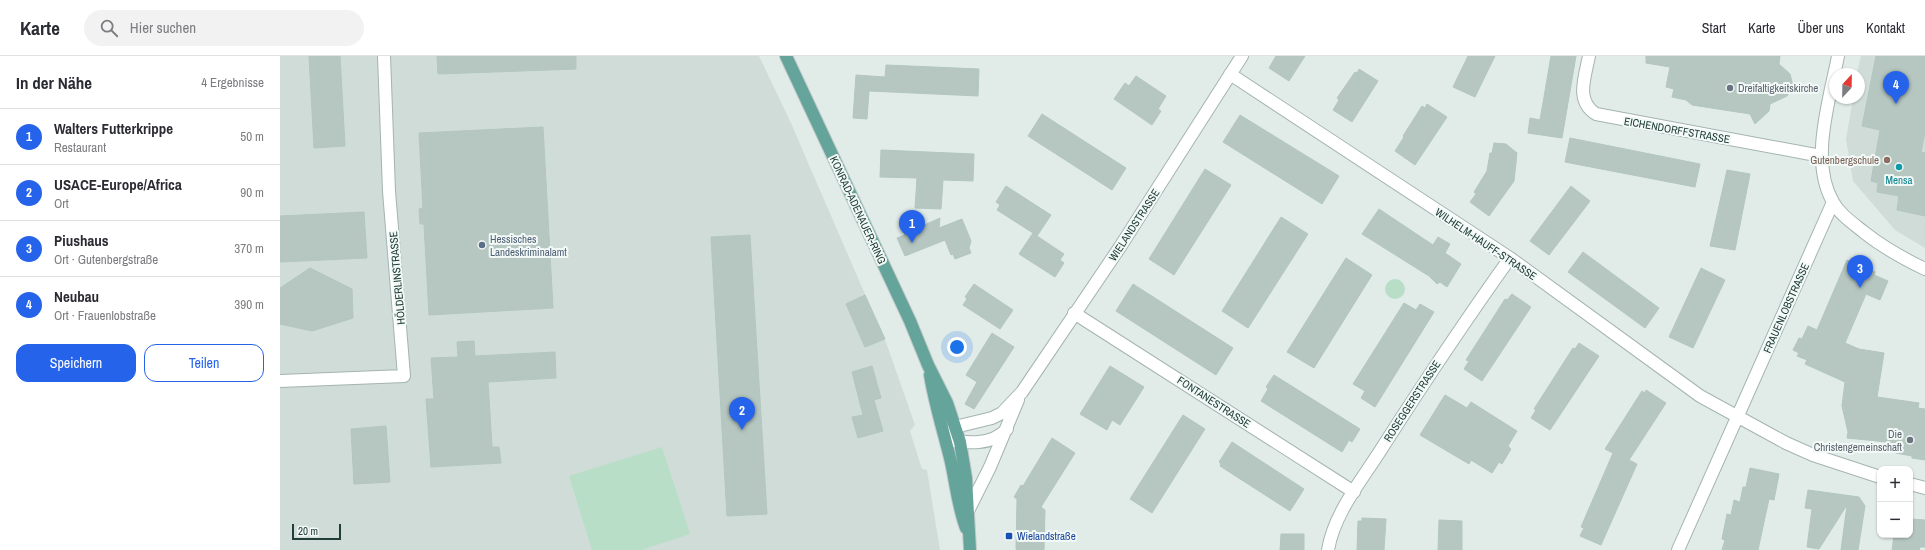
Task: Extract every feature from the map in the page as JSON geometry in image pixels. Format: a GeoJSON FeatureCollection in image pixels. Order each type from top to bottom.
{"type":"FeatureCollection","features":[{"type":"Feature","properties":{"kind":"main road","name":"KONRAD-ADENAUER-RING"},"geometry":{"type":"LineString","coordinates":[[786,56],[910,321],[928,365],[942,391],[960,442],[969,509],[970,550]]}},
{"type":"Feature","properties":{"kind":"main road","name":"KONRAD-ADENAUER-RING"},"geometry":{"type":"LineString","coordinates":[[928,365],[934,401],[946,440],[959,510],[969,537]]}},
{"type":"Feature","properties":{"kind":"street","name":"HÖLDERLINSTRASSE"},"geometry":{"type":"LineString","coordinates":[[280,381],[404,376],[389,190],[384,56]]}},
{"type":"Feature","properties":{"kind":"street","name":"WIELANDSTRASSE"},"geometry":{"type":"LineString","coordinates":[[955,427],[997,416],[1022,392],[1120,247],[1242,56]]}},
{"type":"Feature","properties":{"kind":"street","name":"EICHENDORFFSTRASSE"},"geometry":{"type":"LineString","coordinates":[[1589,56],[1583,97],[1589,110],[1596,114],[1821,156]]}},
{"type":"Feature","properties":{"kind":"street"},"geometry":{"type":"LineString","coordinates":[[1838,56],[1823,133],[1821,156],[1824,180],[1833,202],[1845,216],[1876,242],[1925,269]]}},
{"type":"Feature","properties":{"kind":"street","name":"WILHELM-HAUFF-STRASSE"},"geometry":{"type":"LineString","coordinates":[[1230,74],[1510,258],[1695,392],[1786,443],[1813,455],[1877,476]]}},
{"type":"Feature","properties":{"kind":"street","name":"FRAUENLOBSTRASSE"},"geometry":{"type":"LineString","coordinates":[[1678,550],[1833,202]]}},
{"type":"Feature","properties":{"kind":"street","name":"ROSEGGERSTRASSE"},"geometry":{"type":"LineString","coordinates":[[1328,550],[1331,534],[1335,525],[1354,492],[1444,352],[1510,258]]}},
{"type":"Feature","properties":{"kind":"street","name":"FONTANESTRASSE"},"geometry":{"type":"LineString","coordinates":[[1074,313],[1354,492]]}},
{"type":"Feature","properties":{"kind":"street","name":"WIELANDSTRASSE"},"geometry":{"type":"LineString","coordinates":[[969,509],[1007,429],[1022,392]]}},
{"type":"Feature","properties":{"kind":"street"},"geometry":{"type":"LineString","coordinates":[[955,427],[946,440],[960,442],[992,440],[1007,429]]}},
{"type":"Feature","properties":{"kind":"street"},"geometry":{"type":"LineString","coordinates":[[1913,485],[1925,488]]}},
{"type":"Feature","properties":{"kind":"shaded area"},"geometry":{"type":"Polygon","coordinates":[[[280,56],[759,56],[790,121],[887,345],[915,425],[910,431],[922,469],[927,470],[940,550],[280,550],[280,56]]]}},
{"type":"Feature","properties":{"kind":"shaded area","name":"Gutenbergschule"},"geometry":{"type":"Polygon","coordinates":[[[1861,56],[1925,56],[1925,248],[1895,230],[1853,181],[1846,139],[1852,104],[1865,104],[1865,68],[1858,68],[1861,56]]]}},
{"type":"Feature","properties":{"kind":"green space"},"geometry":{"type":"Polygon","coordinates":[[[1395,279],[1402,282],[1405,289],[1402,296],[1395,299],[1388,296],[1385,289],[1388,282],[1395,279]]]}},
{"type":"Feature","properties":{"kind":"green space"},"geometry":{"type":"Polygon","coordinates":[[[662,447],[690,534],[641,550],[592,550],[569,476],[662,447]]]}},
{"type":"Feature","properties":{"kind":"building"},"geometry":{"type":"Polygon","coordinates":[[[309,56],[340,56],[345,146],[314,148],[309,56]]]}},
{"type":"Feature","properties":{"kind":"building"},"geometry":{"type":"Polygon","coordinates":[[[437,56],[576,56],[576,69],[438,74],[437,56]]]}},
{"type":"Feature","properties":{"kind":"building"},"geometry":{"type":"Polygon","coordinates":[[[1276,56],[1305,56],[1289,81],[1269,68],[1276,56]]]}},
{"type":"Feature","properties":{"kind":"building"},"geometry":{"type":"Polygon","coordinates":[[[1468,56],[1495,56],[1475,97],[1453,87],[1468,56]]]}},
{"type":"Feature","properties":{"kind":"building"},"geometry":{"type":"Polygon","coordinates":[[[1551,56],[1576,56],[1562,138],[1528,133],[1530,118],[1540,120],[1551,56]]]}},
{"type":"Feature","properties":{"kind":"building","name":"Dreifaltigkeitskirche"},"geometry":{"type":"Polygon","coordinates":[[[1646,56],[1780,56],[1779,64],[1790,74],[1793,86],[1787,96],[1770,104],[1769,111],[1755,124],[1750,114],[1692,105],[1686,100],[1672,97],[1674,89],[1666,87],[1670,67],[1646,63],[1646,56]]]}},
{"type":"Feature","properties":{"kind":"building","name":"Gutenbergschule"},"geometry":{"type":"Polygon","coordinates":[[[1876,56],[1925,56],[1925,133],[1921,152],[1925,153],[1925,216],[1897,210],[1899,196],[1877,192],[1878,183],[1871,181],[1880,130],[1862,126],[1876,56]]]}},
{"type":"Feature","properties":{"kind":"building"},"geometry":{"type":"Polygon","coordinates":[[[886,65],[979,69],[978,96],[869,91],[867,119],[853,118],[856,75],[885,77],[886,65]]]}},
{"type":"Feature","properties":{"kind":"building"},"geometry":{"type":"Polygon","coordinates":[[[1359,69],[1378,81],[1352,122],[1333,110],[1339,100],[1337,98],[1355,72],[1357,73],[1359,69]]]}},
{"type":"Feature","properties":{"kind":"building"},"geometry":{"type":"Polygon","coordinates":[[[1136,76],[1166,96],[1158,109],[1161,111],[1152,125],[1114,99],[1125,83],[1129,86],[1136,76]]]}},
{"type":"Feature","properties":{"kind":"building"},"geometry":{"type":"Polygon","coordinates":[[[1427,104],[1447,117],[1415,165],[1395,151],[1422,106],[1425,108],[1427,104]]]}},
{"type":"Feature","properties":{"kind":"building"},"geometry":{"type":"Polygon","coordinates":[[[1042,114],[1126,168],[1112,190],[1028,136],[1042,114]]]}},
{"type":"Feature","properties":{"kind":"building"},"geometry":{"type":"Polygon","coordinates":[[[1240,115],[1339,176],[1322,204],[1223,142],[1240,115]]]}},
{"type":"Feature","properties":{"kind":"building"},"geometry":{"type":"Polygon","coordinates":[[[543,127],[553,308],[429,315],[424,224],[420,224],[419,209],[423,208],[419,133],[543,127]]]}},
{"type":"Feature","properties":{"kind":"building"},"geometry":{"type":"Polygon","coordinates":[[[1570,138],[1700,164],[1695,187],[1565,162],[1570,138]]]}},
{"type":"Feature","properties":{"kind":"building"},"geometry":{"type":"Polygon","coordinates":[[[1494,143],[1506,144],[1517,153],[1514,181],[1489,216],[1470,202],[1476,194],[1474,192],[1487,171],[1490,153],[1492,153],[1494,143]]]}},
{"type":"Feature","properties":{"kind":"building"},"geometry":{"type":"Polygon","coordinates":[[[881,150],[974,154],[973,181],[943,180],[941,209],[915,208],[917,178],[880,177],[881,150]]]}},
{"type":"Feature","properties":{"kind":"building"},"geometry":{"type":"Polygon","coordinates":[[[1205,169],[1231,185],[1174,275],[1149,259],[1205,169]]]}},
{"type":"Feature","properties":{"kind":"building"},"geometry":{"type":"Polygon","coordinates":[[[1727,170],[1750,174],[1735,250],[1710,246],[1727,170]]]}},
{"type":"Feature","properties":{"kind":"building"},"geometry":{"type":"Polygon","coordinates":[[[1006,186],[1051,215],[1037,236],[1064,254],[1060,260],[1064,263],[1055,277],[1019,254],[1033,233],[997,210],[1000,205],[996,202],[1006,186]]]}},
{"type":"Feature","properties":{"kind":"building"},"geometry":{"type":"Polygon","coordinates":[[[1571,186],[1590,201],[1549,255],[1530,241],[1571,186]]]}},
{"type":"Feature","properties":{"kind":"building"},"geometry":{"type":"Polygon","coordinates":[[[1379,209],[1433,245],[1438,237],[1450,244],[1445,253],[1461,264],[1447,287],[1440,282],[1437,284],[1429,276],[1362,234],[1379,209]]]}},
{"type":"Feature","properties":{"kind":"building"},"geometry":{"type":"Polygon","coordinates":[[[364,212],[367,258],[280,262],[280,216],[364,212]]]}},
{"type":"Feature","properties":{"kind":"building"},"geometry":{"type":"Polygon","coordinates":[[[1281,217],[1308,234],[1248,328],[1222,311],[1281,217]]]}},
{"type":"Feature","properties":{"kind":"building"},"geometry":{"type":"Polygon","coordinates":[[[940,218],[939,228],[962,219],[971,241],[969,248],[971,253],[955,259],[953,254],[951,255],[945,240],[905,256],[897,238],[940,218]]]}},
{"type":"Feature","properties":{"kind":"building"},"geometry":{"type":"Polygon","coordinates":[[[750,235],[767,514],[727,516],[711,237],[750,235]]]}},
{"type":"Feature","properties":{"kind":"building"},"geometry":{"type":"Polygon","coordinates":[[[1583,252],[1659,308],[1645,328],[1568,272],[1583,252]]]}},
{"type":"Feature","properties":{"kind":"building"},"geometry":{"type":"Polygon","coordinates":[[[1346,258],[1372,275],[1314,368],[1287,352],[1346,258]]]}},
{"type":"Feature","properties":{"kind":"building"},"geometry":{"type":"Polygon","coordinates":[[[1847,260],[1875,272],[1874,275],[1888,281],[1880,300],[1866,294],[1845,343],[1859,349],[1884,353],[1877,397],[1919,403],[1918,408],[1925,409],[1925,460],[1896,453],[1897,443],[1847,438],[1848,432],[1842,406],[1845,382],[1805,364],[1807,360],[1797,356],[1799,353],[1793,350],[1799,338],[1802,339],[1808,326],[1817,330],[1847,260]]]}},
{"type":"Feature","properties":{"kind":"building"},"geometry":{"type":"Polygon","coordinates":[[[310,268],[352,289],[353,318],[312,331],[280,324],[280,288],[310,268]]]}},
{"type":"Feature","properties":{"kind":"building"},"geometry":{"type":"Polygon","coordinates":[[[1701,268],[1725,280],[1693,348],[1669,337],[1701,268]]]}},
{"type":"Feature","properties":{"kind":"building"},"geometry":{"type":"Polygon","coordinates":[[[974,284],[1013,310],[1000,329],[963,305],[967,299],[965,297],[974,284]]]}},
{"type":"Feature","properties":{"kind":"building"},"geometry":{"type":"Polygon","coordinates":[[[1133,284],[1233,348],[1216,375],[1116,311],[1133,284]]]}},
{"type":"Feature","properties":{"kind":"building"},"geometry":{"type":"Polygon","coordinates":[[[1512,294],[1531,307],[1482,381],[1464,369],[1469,361],[1466,360],[1505,299],[1507,300],[1512,294]]]}},
{"type":"Feature","properties":{"kind":"building"},"geometry":{"type":"Polygon","coordinates":[[[865,295],[885,339],[865,347],[846,304],[865,295]]]}},
{"type":"Feature","properties":{"kind":"building"},"geometry":{"type":"Polygon","coordinates":[[[1404,303],[1416,310],[1420,304],[1434,312],[1375,407],[1361,398],[1365,391],[1353,384],[1404,303]]]}},
{"type":"Feature","properties":{"kind":"building"},"geometry":{"type":"Polygon","coordinates":[[[992,333],[1014,347],[974,409],[965,404],[977,382],[966,375],[992,333]]]}},
{"type":"Feature","properties":{"kind":"building"},"geometry":{"type":"Polygon","coordinates":[[[474,341],[475,356],[555,352],[556,378],[488,382],[492,447],[499,447],[501,463],[431,467],[426,399],[434,399],[431,358],[458,357],[457,342],[474,341]]]}},
{"type":"Feature","properties":{"kind":"building"},"geometry":{"type":"Polygon","coordinates":[[[1579,343],[1599,356],[1550,430],[1531,418],[1536,410],[1534,409],[1573,348],[1575,349],[1579,343]]]}},
{"type":"Feature","properties":{"kind":"building"},"geometry":{"type":"Polygon","coordinates":[[[872,366],[881,398],[874,400],[883,431],[858,438],[852,417],[863,415],[852,372],[872,366]]]}},
{"type":"Feature","properties":{"kind":"building"},"geometry":{"type":"Polygon","coordinates":[[[1110,366],[1144,387],[1120,425],[1112,420],[1107,430],[1080,414],[1110,366]]]}},
{"type":"Feature","properties":{"kind":"building"},"geometry":{"type":"Polygon","coordinates":[[[1274,375],[1360,429],[1352,442],[1349,440],[1342,452],[1261,401],[1268,389],[1266,387],[1274,375]]]}},
{"type":"Feature","properties":{"kind":"building"},"geometry":{"type":"Polygon","coordinates":[[[1646,390],[1666,403],[1629,460],[1637,464],[1601,545],[1580,536],[1584,528],[1581,527],[1613,453],[1605,449],[1642,391],[1645,393],[1646,390]]]}},
{"type":"Feature","properties":{"kind":"building"},"geometry":{"type":"Polygon","coordinates":[[[1445,395],[1467,408],[1471,402],[1517,431],[1508,446],[1511,449],[1502,464],[1499,462],[1492,473],[1471,460],[1469,464],[1420,435],[1445,395]]]}},
{"type":"Feature","properties":{"kind":"building"},"geometry":{"type":"Polygon","coordinates":[[[1183,415],[1205,429],[1152,513],[1130,499],[1183,415]]]}},
{"type":"Feature","properties":{"kind":"building"},"geometry":{"type":"Polygon","coordinates":[[[386,426],[390,482],[354,484],[351,429],[386,426]]]}},
{"type":"Feature","properties":{"kind":"building"},"geometry":{"type":"Polygon","coordinates":[[[1052,438],[1075,453],[1041,507],[1045,510],[1044,550],[1019,550],[1016,549],[1017,499],[1014,497],[1021,485],[1023,486],[1052,438]]]}},
{"type":"Feature","properties":{"kind":"building"},"geometry":{"type":"Polygon","coordinates":[[[1232,442],[1304,489],[1290,511],[1220,466],[1221,464],[1219,462],[1232,442]]]}},
{"type":"Feature","properties":{"kind":"building"},"geometry":{"type":"Polygon","coordinates":[[[1750,468],[1779,474],[1774,500],[1769,499],[1758,550],[1722,550],[1725,540],[1722,539],[1727,514],[1731,515],[1734,500],[1740,502],[1743,487],[1746,487],[1750,468]]]}},
{"type":"Feature","properties":{"kind":"building"},"geometry":{"type":"Polygon","coordinates":[[[1808,490],[1859,497],[1865,506],[1858,550],[1841,550],[1847,505],[1819,549],[1807,547],[1812,509],[1805,508],[1808,490]]]}},
{"type":"Feature","properties":{"kind":"building"},"geometry":{"type":"Polygon","coordinates":[[[1362,518],[1386,519],[1384,550],[1357,550],[1358,521],[1362,521],[1362,518]]]}},
{"type":"Feature","properties":{"kind":"building"},"geometry":{"type":"Polygon","coordinates":[[[1913,519],[1925,520],[1925,547],[1920,547],[1919,550],[1892,550],[1894,538],[1913,538],[1913,519]]]}},
{"type":"Feature","properties":{"kind":"building"},"geometry":{"type":"Polygon","coordinates":[[[1439,520],[1462,521],[1462,550],[1438,550],[1439,520]]]}},
{"type":"Feature","properties":{"kind":"building"},"geometry":{"type":"Polygon","coordinates":[[[1281,534],[1304,534],[1304,550],[1280,550],[1281,534]]]}},
{"type":"Feature","properties":{"kind":"place","name":"Dreifaltigkeitskirche"},"geometry":{"type":"Point","coordinates":[1730,88]}},
{"type":"Feature","properties":{"kind":"place","name":"Neubau"},"geometry":{"type":"Point","coordinates":[1896,104]}},
{"type":"Feature","properties":{"kind":"place","name":"Gutenbergschule"},"geometry":{"type":"Point","coordinates":[1887,160]}},
{"type":"Feature","properties":{"kind":"place","name":"Mensa"},"geometry":{"type":"Point","coordinates":[1899,167]}},
{"type":"Feature","properties":{"kind":"place","name":"Walters Futterkrippe"},"geometry":{"type":"Point","coordinates":[912,243]}},
{"type":"Feature","properties":{"kind":"place","name":"Hessisches Landeskriminalamt"},"geometry":{"type":"Point","coordinates":[482,245]}},
{"type":"Feature","properties":{"kind":"place","name":"Piushaus"},"geometry":{"type":"Point","coordinates":[1860,288]}},
{"type":"Feature","properties":{"kind":"place","name":"USACE-Europe/Africa"},"geometry":{"type":"Point","coordinates":[742,430]}},
{"type":"Feature","properties":{"kind":"place","name":"Die Christengemeinschaft"},"geometry":{"type":"Point","coordinates":[1910,440]}},
{"type":"Feature","properties":{"kind":"place","name":"Wielandstraße"},"geometry":{"type":"Point","coordinates":[1009,536]}}]}
